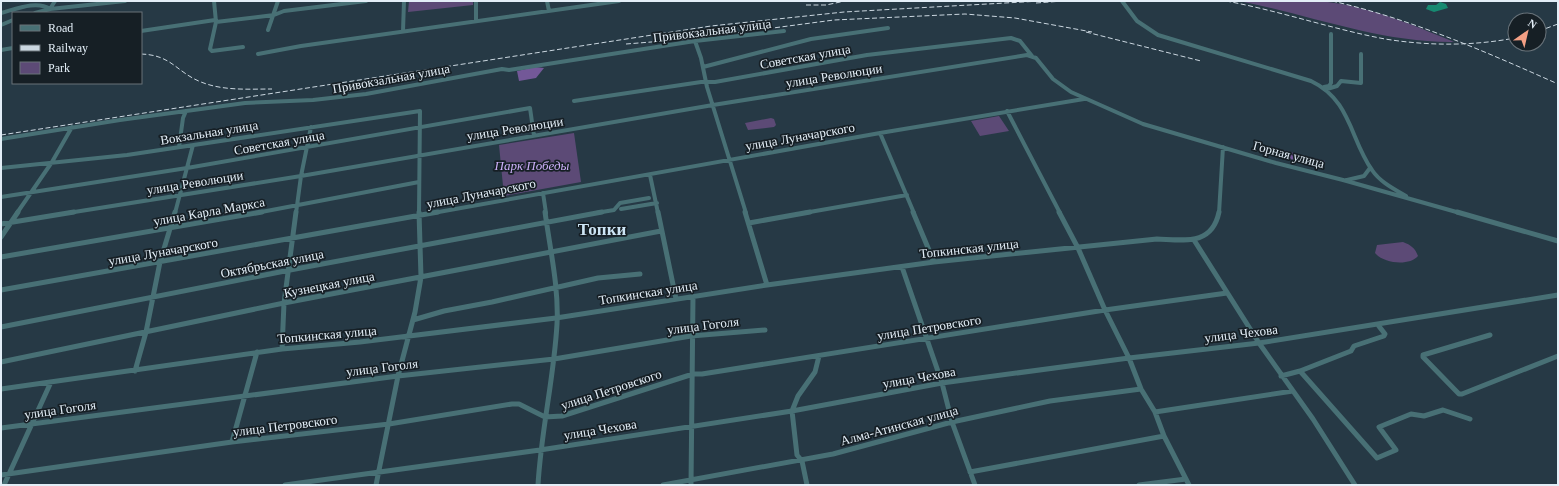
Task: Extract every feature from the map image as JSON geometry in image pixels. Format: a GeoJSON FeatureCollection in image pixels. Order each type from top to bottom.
{"type":"FeatureCollection","features":[{"type":"Feature","properties":{"kind":"street"},"geometry":{"type":"LineString","coordinates":[[50,10],[55,1]]}},
{"type":"Feature","properties":{"kind":"street"},"geometry":{"type":"LineString","coordinates":[[40,12],[125,1]]}},
{"type":"Feature","properties":{"kind":"street"},"geometry":{"type":"LineString","coordinates":[[214,1],[216,21],[210,49],[212,51],[243,47]]}},
{"type":"Feature","properties":{"kind":"street"},"geometry":{"type":"LineString","coordinates":[[268,30],[278,1]]}},
{"type":"Feature","properties":{"kind":"street"},"geometry":{"type":"LineString","coordinates":[[142,30],[274,15],[284,11],[346,2],[366,1]]}},
{"type":"Feature","properties":{"kind":"street"},"geometry":{"type":"LineString","coordinates":[[403,31],[404,1]]}},
{"type":"Feature","properties":{"kind":"street"},"geometry":{"type":"LineString","coordinates":[[476,1],[476,20]]}},
{"type":"Feature","properties":{"kind":"street"},"geometry":{"type":"LineString","coordinates":[[547,1],[549,11]]}},
{"type":"Feature","properties":{"kind":"street"},"geometry":{"type":"LineString","coordinates":[[258,54],[301,46],[476,20],[619,1]]}},
{"type":"Feature","properties":{"kind":"street"},"geometry":{"type":"LineString","coordinates":[[1122,2],[1138,23],[1158,35],[1306,79],[1326,88],[1346,117],[1370,168],[1380,178],[1409,198]]}},
{"type":"Feature","properties":{"kind":"street"},"geometry":{"type":"LineString","coordinates":[[1,13],[37,4],[45,5],[50,10]]}},
{"type":"Feature","properties":{"kind":"street"},"geometry":{"type":"LineString","coordinates":[[1,25],[12,20]]}},
{"type":"Feature","properties":{"kind":"street"},"geometry":{"type":"LineString","coordinates":[[703,66],[811,39],[888,28]]}},
{"type":"Feature","properties":{"kind":"street","name":"Привокзальная улица"},"geometry":{"type":"LineString","coordinates":[[1,139],[245,103],[313,100],[366,94],[502,69],[509,70],[695,41],[784,31]]}},
{"type":"Feature","properties":{"kind":"street"},"geometry":{"type":"LineString","coordinates":[[1326,88],[1331,82],[1331,34]]}},
{"type":"Feature","properties":{"kind":"street","name":"Советская улица"},"geometry":{"type":"LineString","coordinates":[[574,101],[706,82],[715,82],[867,55],[1011,38],[1020,41],[1032,56]]}},
{"type":"Feature","properties":{"kind":"street"},"geometry":{"type":"LineString","coordinates":[[695,41],[767,285]]}},
{"type":"Feature","properties":{"kind":"street"},"geometry":{"type":"LineString","coordinates":[[1,50],[12,48]]}},
{"type":"Feature","properties":{"kind":"street"},"geometry":{"type":"LineString","coordinates":[[1326,88],[1337,86],[1341,81],[1361,83],[1361,54]]}},
{"type":"Feature","properties":{"kind":"street","name":"улица Революции"},"geometry":{"type":"LineString","coordinates":[[1,224],[302,176],[713,105],[1024,55],[1032,56]]}},
{"type":"Feature","properties":{"kind":"street","name":"Горная улица"},"geometry":{"type":"LineString","coordinates":[[1032,56],[1038,59],[1056,82],[1084,99],[1143,124],[1558,241]]}},
{"type":"Feature","properties":{"kind":"street","name":"улица Луначарского"},"geometry":{"type":"LineString","coordinates":[[1,290],[880,133],[1084,99]]}},
{"type":"Feature","properties":{"kind":"street","name":"Советская улица"},"geometry":{"type":"LineString","coordinates":[[1,197],[306,148],[530,108],[534,136]]}},
{"type":"Feature","properties":{"kind":"street"},"geometry":{"type":"LineString","coordinates":[[179,147],[183,118],[186,111]]}},
{"type":"Feature","properties":{"kind":"street","name":"Вокзальная улица"},"geometry":{"type":"LineString","coordinates":[[1,168],[127,155],[420,111],[421,128]]}},
{"type":"Feature","properties":{"kind":"street"},"geometry":{"type":"LineString","coordinates":[[1007,111],[1078,248],[1105,310],[1129,358],[1141,389],[1154,412],[1164,436],[1189,485]]}},
{"type":"Feature","properties":{"kind":"street"},"geometry":{"type":"LineString","coordinates":[[282,349],[284,303],[290,270],[306,148],[311,127]]}},
{"type":"Feature","properties":{"kind":"street"},"geometry":{"type":"LineString","coordinates":[[1,237],[52,162],[72,128]]}},
{"type":"Feature","properties":{"kind":"street"},"geometry":{"type":"LineString","coordinates":[[376,485],[398,376],[413,320],[420,277],[421,247],[419,182],[421,128]]}},
{"type":"Feature","properties":{"kind":"street"},"geometry":{"type":"LineString","coordinates":[[880,133],[934,262]]}},
{"type":"Feature","properties":{"kind":"street"},"geometry":{"type":"LineString","coordinates":[[135,371],[146,332],[160,262],[171,229],[193,145]]}},
{"type":"Feature","properties":{"kind":"street"},"geometry":{"type":"LineString","coordinates":[[1223,147],[1220,203],[1216,222],[1208,234],[1194,240],[1259,343],[1313,419],[1355,485]]}},
{"type":"Feature","properties":{"kind":"street"},"geometry":{"type":"LineString","coordinates":[[1344,180],[1362,177],[1369,173],[1370,168]]}},
{"type":"Feature","properties":{"kind":"street"},"geometry":{"type":"LineString","coordinates":[[650,175],[676,299]]}},
{"type":"Feature","properties":{"kind":"street","name":"улица Карла Маркса"},"geometry":{"type":"LineString","coordinates":[[1,257],[171,229],[419,182]]}},
{"type":"Feature","properties":{"kind":"street"},"geometry":{"type":"LineString","coordinates":[[538,485],[540,450],[554,359],[557,323],[555,288],[543,193]]}},
{"type":"Feature","properties":{"kind":"street"},"geometry":{"type":"LineString","coordinates":[[749,223],[907,195]]}},
{"type":"Feature","properties":{"kind":"street","name":"Октябрьская улица"},"geometry":{"type":"LineString","coordinates":[[1,327],[290,270],[421,247],[546,221],[614,210],[620,203],[649,198]]}},
{"type":"Feature","properties":{"kind":"street"},"geometry":{"type":"LineString","coordinates":[[621,209],[657,203]]}},
{"type":"Feature","properties":{"kind":"street","name":"Кузнецкая улица"},"geometry":{"type":"LineString","coordinates":[[1,362],[284,303],[661,231]]}},
{"type":"Feature","properties":{"kind":"street","name":"Топкинская улица"},"geometry":{"type":"LineString","coordinates":[[1,389],[135,371],[257,352],[409,336],[556,318],[767,285],[934,262],[1157,239],[1194,240]]}},
{"type":"Feature","properties":{"kind":"street"},"geometry":{"type":"LineString","coordinates":[[902,267],[942,383],[952,422],[975,485]]}},
{"type":"Feature","properties":{"kind":"street","name":"Топкинская улица"},"geometry":{"type":"LineString","coordinates":[[413,320],[444,311],[492,302],[598,278],[640,274]]}},
{"type":"Feature","properties":{"kind":"street","name":"улица Петровского"},"geometry":{"type":"LineString","coordinates":[[1,475],[232,442],[389,424],[512,404],[519,404],[545,417],[562,416],[693,374],[702,374],[819,356],[1105,310],[1227,293]]}},
{"type":"Feature","properties":{"kind":"street","name":"улица Чехова"},"geometry":{"type":"LineString","coordinates":[[285,485],[540,450],[792,411],[942,383],[1129,358],[1259,343],[1558,295]]}},
{"type":"Feature","properties":{"kind":"street"},"geometry":{"type":"LineString","coordinates":[[691,483],[690,426],[693,374],[691,336],[693,296]]}},
{"type":"Feature","properties":{"kind":"street"},"geometry":{"type":"LineString","coordinates":[[1282,376],[1351,351],[1354,346],[1384,336],[1378,325]]}},
{"type":"Feature","properties":{"kind":"street","name":"улица Гоголя"},"geometry":{"type":"LineString","coordinates":[[1,428],[398,376],[554,359],[691,336],[765,330]]}},
{"type":"Feature","properties":{"kind":"street"},"geometry":{"type":"LineString","coordinates":[[1490,335],[1423,355],[1459,394],[1558,356]]}},
{"type":"Feature","properties":{"kind":"street"},"geometry":{"type":"LineString","coordinates":[[232,442],[257,352]]}},
{"type":"Feature","properties":{"kind":"street"},"geometry":{"type":"LineString","coordinates":[[807,485],[802,460],[797,455],[792,411],[798,396],[815,372],[819,356]]}},
{"type":"Feature","properties":{"kind":"street"},"geometry":{"type":"LineString","coordinates":[[1300,370],[1377,458],[1396,450],[1379,427],[1411,414],[1424,416],[1443,410],[1470,419]]}},
{"type":"Feature","properties":{"kind":"street"},"geometry":{"type":"LineString","coordinates":[[4,485],[51,382]]}},
{"type":"Feature","properties":{"kind":"street","name":"Алма-Атинская улица"},"geometry":{"type":"LineString","coordinates":[[663,485],[691,483],[833,454],[952,422],[1050,400],[1141,389]]}},
{"type":"Feature","properties":{"kind":"street"},"geometry":{"type":"LineString","coordinates":[[1154,412],[1292,391]]}},
{"type":"Feature","properties":{"kind":"street"},"geometry":{"type":"LineString","coordinates":[[970,472],[1164,436]]}},
{"type":"Feature","properties":{"kind":"street"},"geometry":{"type":"LineString","coordinates":[[1139,485],[1186,479]]}},
{"type":"Feature","properties":{"kind":"green space"},"geometry":{"type":"Polygon","coordinates":[[[409,1],[473,1],[473,5],[408,12],[409,1]]]}},
{"type":"Feature","properties":{"kind":"green space"},"geometry":{"type":"Polygon","coordinates":[[[1239,1],[1319,1],[1337,3],[1388,16],[1454,42],[1400,38],[1373,33],[1239,1]]]}},
{"type":"Feature","properties":{"kind":"green space"},"geometry":{"type":"Polygon","coordinates":[[[999,116],[1009,131],[980,136],[971,121],[999,116]]]}},
{"type":"Feature","properties":{"kind":"green space"},"geometry":{"type":"Polygon","coordinates":[[[771,118],[774,119],[776,125],[774,127],[748,130],[745,123],[771,118]]]}},
{"type":"Feature","properties":{"kind":"green space","name":"Парк Победы"},"geometry":{"type":"Polygon","coordinates":[[[574,133],[581,182],[504,196],[499,145],[574,133]]]}},
{"type":"Feature","properties":{"kind":"green space"},"geometry":{"type":"Polygon","coordinates":[[[1403,242],[1414,249],[1418,256],[1409,261],[1397,262],[1384,260],[1375,253],[1377,245],[1403,242]]]}},
{"type":"Feature","properties":{"kind":"shaded area"},"geometry":{"type":"Polygon","coordinates":[[[1440,2],[1446,4],[1448,8],[1434,12],[1426,9],[1428,5],[1436,5],[1440,2]]]}},
{"type":"Feature","properties":{"kind":"shaded area"},"geometry":{"type":"Polygon","coordinates":[[[535,67],[544,68],[536,78],[519,81],[517,71],[535,67]]]}},
{"type":"Feature","properties":{"kind":"shaded area"},"geometry":{"type":"Polygon","coordinates":[[[1264,147],[1274,148],[1325,161],[1323,164],[1304,163],[1270,153],[1266,151],[1264,147]]]}},
{"type":"Feature","properties":{"kind":"railway"},"geometry":{"type":"LineString","coordinates":[[806,5],[826,5],[845,1]]}},
{"type":"Feature","properties":{"kind":"railway"},"geometry":{"type":"LineString","coordinates":[[1,135],[711,26],[844,12],[1041,1]]}},
{"type":"Feature","properties":{"kind":"railway"},"geometry":{"type":"LineString","coordinates":[[1036,3],[1063,1]]}},
{"type":"Feature","properties":{"kind":"railway"},"geometry":{"type":"LineString","coordinates":[[1226,1],[1385,39],[1418,43],[1465,44]]}},
{"type":"Feature","properties":{"kind":"railway"},"geometry":{"type":"LineString","coordinates":[[1332,1],[1361,8],[1419,26],[1465,44]]}},
{"type":"Feature","properties":{"kind":"railway"},"geometry":{"type":"LineString","coordinates":[[626,44],[689,39],[834,20],[965,14],[1015,18],[1092,32]]}},
{"type":"Feature","properties":{"kind":"railway"},"geometry":{"type":"LineString","coordinates":[[1547,28],[1558,24]]}},
{"type":"Feature","properties":{"kind":"railway"},"geometry":{"type":"LineString","coordinates":[[1086,32],[1201,61]]}},
{"type":"Feature","properties":{"kind":"railway"},"geometry":{"type":"LineString","coordinates":[[1465,44],[1507,40]]}},
{"type":"Feature","properties":{"kind":"railway"},"geometry":{"type":"LineString","coordinates":[[1465,44],[1558,84]]}},
{"type":"Feature","properties":{"kind":"railway"},"geometry":{"type":"LineString","coordinates":[[142,54],[160,57],[185,74],[209,85],[236,89],[272,89]]}},
{"type":"Feature","properties":{"kind":"district","name":"Топки"},"geometry":{"type":"Point","coordinates":[602,229]}}]}
